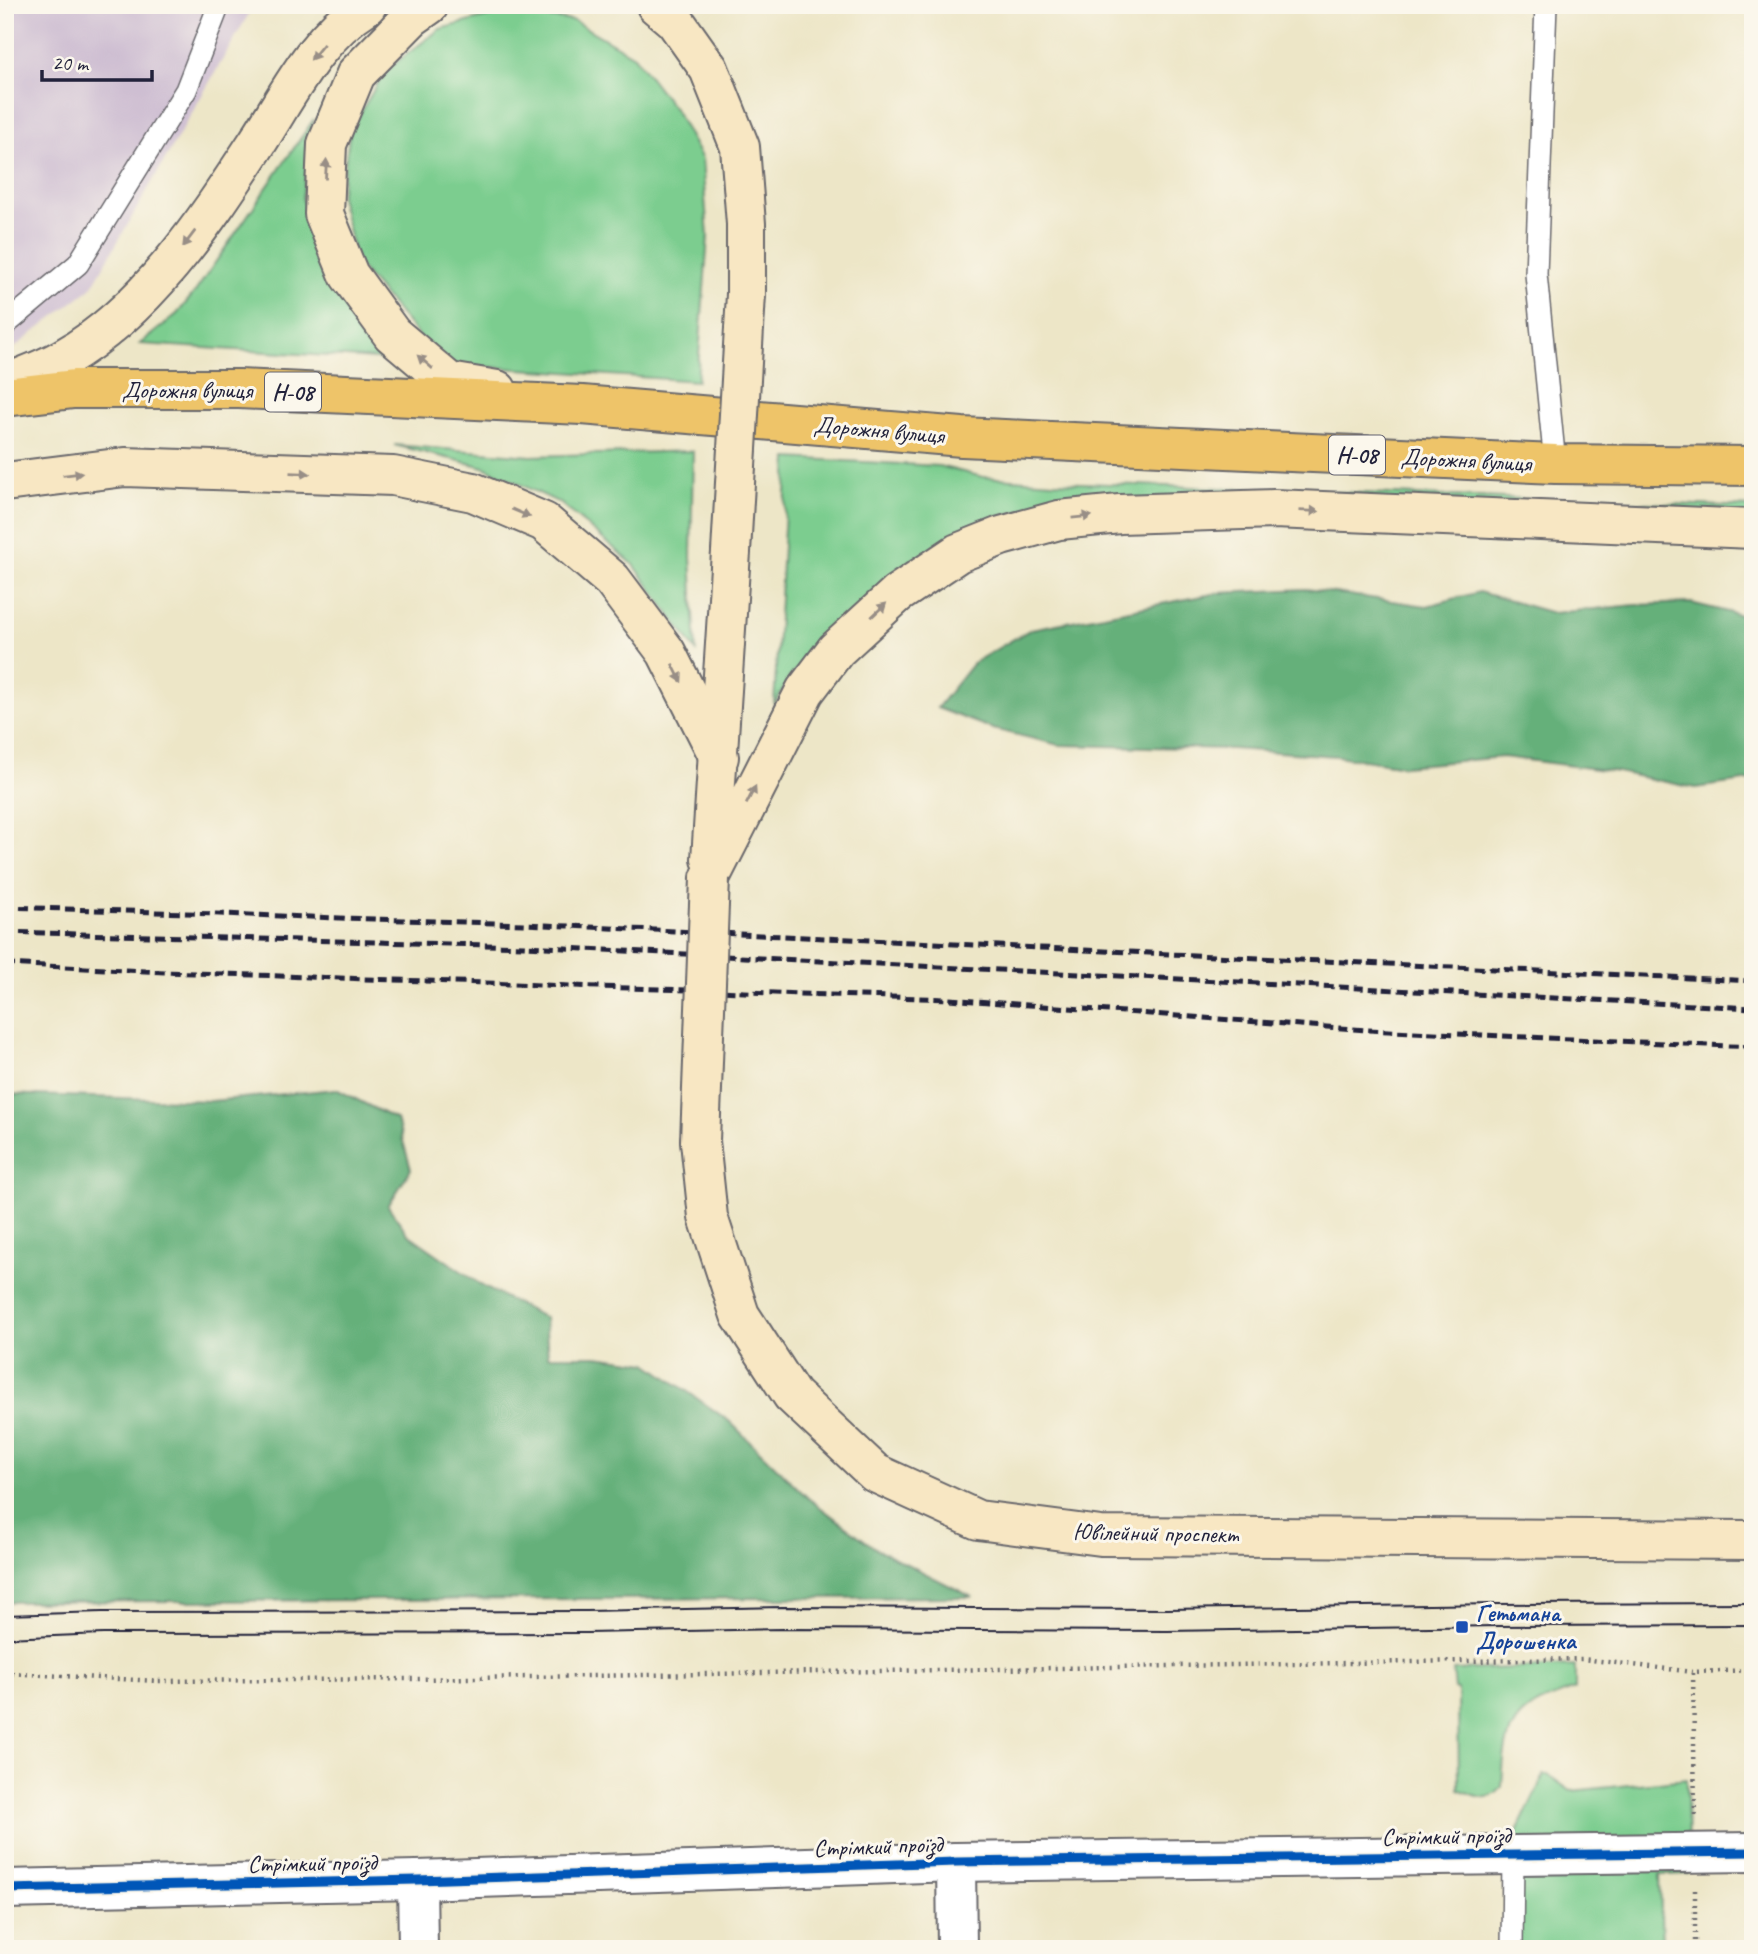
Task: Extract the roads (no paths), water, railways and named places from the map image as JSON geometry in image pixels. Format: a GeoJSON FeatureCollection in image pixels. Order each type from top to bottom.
{"type":"FeatureCollection","features":[{"type":"Feature","properties":{"kind":"main road"},"geometry":{"type":"LineString","coordinates":[[5,384],[64,358],[119,319],[172,262],[221,196],[317,51],[349,17],[367,5]]}},
{"type":"Feature","properties":{"kind":"main road"},"geometry":{"type":"LineString","coordinates":[[429,5],[412,17],[356,74],[327,144],[324,214],[349,275],[392,334],[449,382],[582,405]]}},
{"type":"Feature","properties":{"kind":"main road","name":"Ювілейний проспект"},"geometry":{"type":"LineString","coordinates":[[656,5],[675,21],[709,69],[740,147],[746,224],[746,294],[710,878],[700,1141],[708,1217],[740,1315],[792,1395],[874,1473],[978,1520],[1101,1536],[1753,1540]]}},
{"type":"Feature","properties":{"kind":"main road","name":"Дорожня вулиця"},"geometry":{"type":"LineString","coordinates":[[5,397],[74,389],[239,389],[582,405],[962,437],[1555,464],[1753,466]]}},
{"type":"Feature","properties":{"kind":"main road"},"geometry":{"type":"LineString","coordinates":[[5,482],[125,467],[393,476],[474,492],[544,522],[612,580],[666,652],[719,757]]}},
{"type":"Feature","properties":{"kind":"main road"},"geometry":{"type":"LineString","coordinates":[[710,878],[805,691],[836,650],[897,594],[958,553],[1001,536],[1059,520],[1120,513],[1274,509],[1753,529]]}},
{"type":"Feature","properties":{"kind":"street","name":"Стрімкий проїзд"},"geometry":{"type":"LineString","coordinates":[[5,1889],[417,1880],[957,1862],[1753,1852]]}},
{"type":"Feature","properties":{"kind":"street"},"geometry":{"type":"LineString","coordinates":[[957,1862],[957,1949]]}},
{"type":"Feature","properties":{"kind":"street"},"geometry":{"type":"LineString","coordinates":[[417,1880],[418,1949]]}},
{"type":"Feature","properties":{"kind":"lane"},"geometry":{"type":"LineString","coordinates":[[5,325],[78,264],[186,90],[219,5]]}},
{"type":"Feature","properties":{"kind":"lane"},"geometry":{"type":"LineString","coordinates":[[1546,5],[1536,275],[1555,464]]}},
{"type":"Feature","properties":{"kind":"lane"},"geometry":{"type":"LineString","coordinates":[[1512,1949],[1513,1854]]}},
{"type":"Feature","properties":{"kind":"tram line"},"geometry":{"type":"LineString","coordinates":[[5,1615],[783,1607],[1167,1609],[1753,1603]]}},
{"type":"Feature","properties":{"kind":"tram line"},"geometry":{"type":"LineString","coordinates":[[5,1638],[103,1634],[587,1633],[784,1629],[1167,1631],[1753,1625]]}},
{"type":"Feature","properties":{"kind":"railway"},"geometry":{"type":"LineString","coordinates":[[5,907],[524,924],[1753,981]]}},
{"type":"Feature","properties":{"kind":"railway"},"geometry":{"type":"LineString","coordinates":[[5,932],[524,946],[1753,1008]]}},
{"type":"Feature","properties":{"kind":"railway"},"geometry":{"type":"LineString","coordinates":[[5,964],[948,999],[1367,1030],[1753,1047]]}},
{"type":"Feature","properties":{"kind":"place","name":"Гетьмана Дорошенка"},"geometry":{"type":"Point","coordinates":[1462,1627]}}]}
